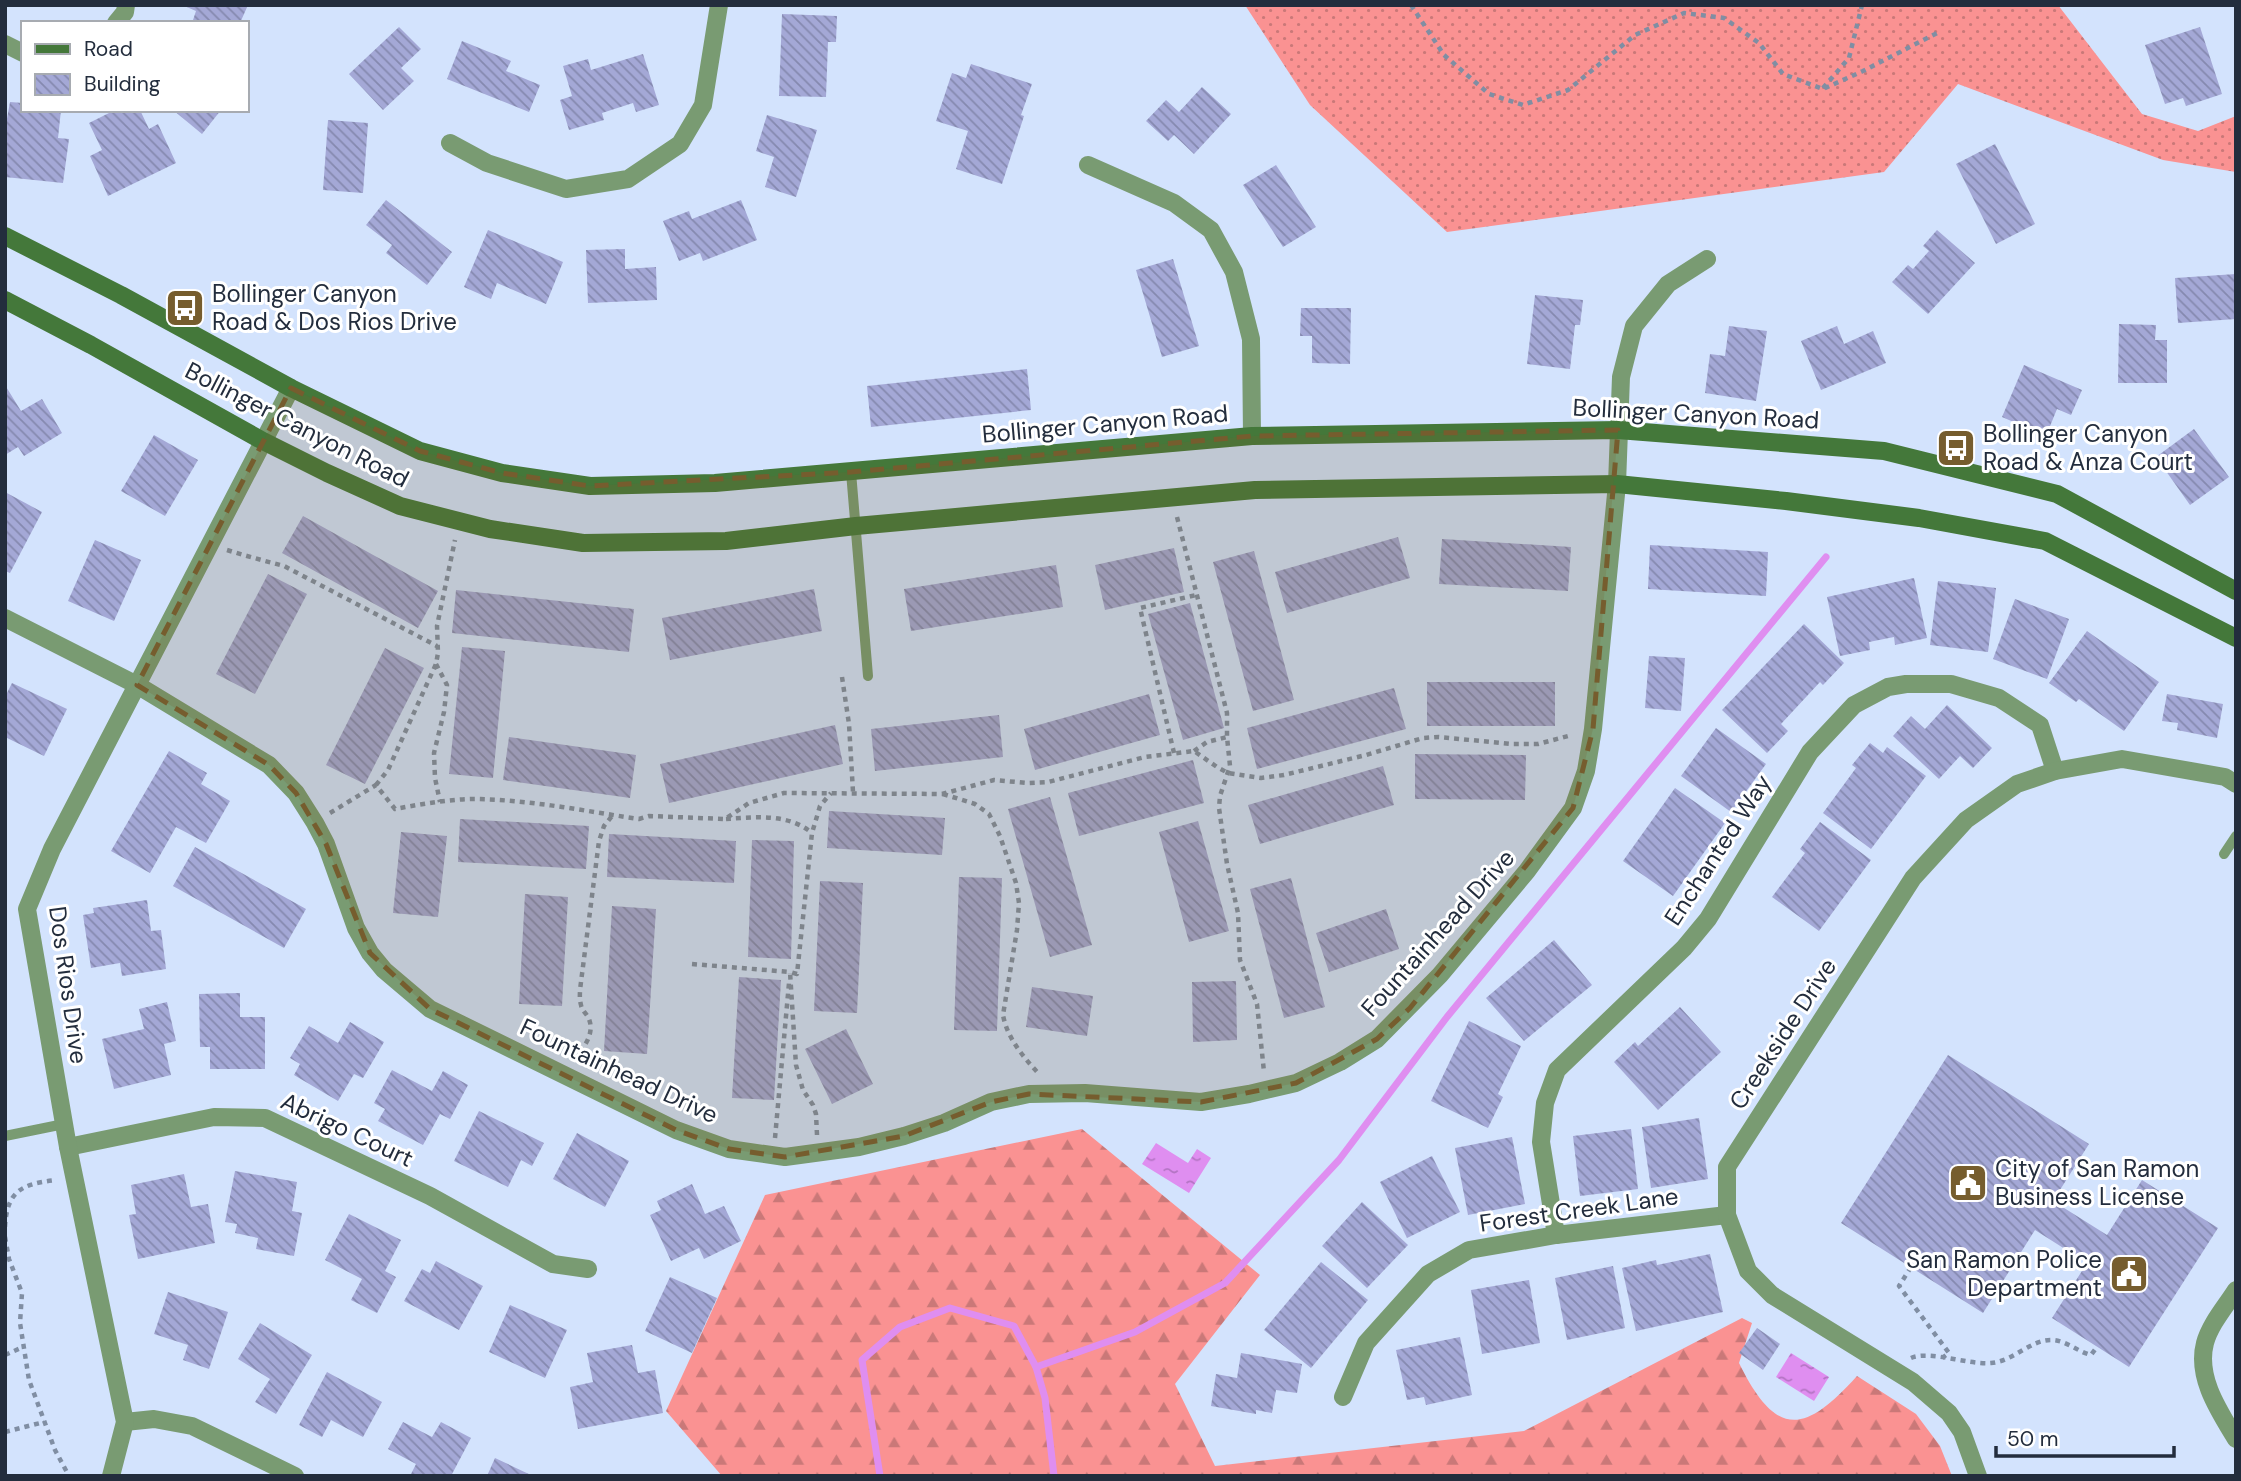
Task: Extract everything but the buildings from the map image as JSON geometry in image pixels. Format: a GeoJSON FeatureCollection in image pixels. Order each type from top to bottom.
{"type":"FeatureCollection","features":[{"type":"Feature","properties":{"kind":"main road","name":"Bollinger Canyon Road"},"geometry":{"type":"LineString","coordinates":[[5,236],[121,295],[291,388],[420,451],[502,473],[590,486],[715,483],[1252,436],[1618,430],[1884,451],[2057,494],[2236,591]]}},
{"type":"Feature","properties":{"kind":"main road","name":"Bollinger Canyon Road"},"geometry":{"type":"LineString","coordinates":[[5,300],[263,441],[400,506],[490,529],[583,543],[726,541],[856,526],[1255,490],[1617,484],[1919,518],[2045,541],[2236,638]]}},
{"type":"Feature","properties":{"kind":"street"},"geometry":{"type":"LineString","coordinates":[[118,21],[125,12],[126,5]]}},
{"type":"Feature","properties":{"kind":"street"},"geometry":{"type":"LineString","coordinates":[[450,143],[487,163],[566,189],[628,179],[680,144],[703,105],[719,5]]}},
{"type":"Feature","properties":{"kind":"street"},"geometry":{"type":"LineString","coordinates":[[5,44],[21,52]]}},
{"type":"Feature","properties":{"kind":"street"},"geometry":{"type":"LineString","coordinates":[[1088,165],[1174,203],[1211,230],[1234,272],[1251,339],[1252,436]]}},
{"type":"Feature","properties":{"kind":"street","name":"Fountainhead Drive"},"geometry":{"type":"LineString","coordinates":[[5,618],[137,685],[269,765],[296,793],[315,822],[326,844],[356,928],[370,953],[384,970],[430,1009],[676,1130],[729,1149],[785,1157],[859,1147],[904,1136],[944,1123],[991,1102],[1029,1094],[1131,1095],[1201,1102],[1264,1091],[1296,1083],[1340,1062],[1377,1039],[1440,975],[1527,871],[1573,808],[1586,771],[1593,729],[1617,484],[1621,377],[1634,326],[1668,284],[1707,259]]}},
{"type":"Feature","properties":{"kind":"street","name":"Dos Rios Drive"},"geometry":{"type":"LineString","coordinates":[[111,1476],[125,1422],[68,1147],[27,909],[52,849],[291,388]]}},
{"type":"Feature","properties":{"kind":"street","name":"Enchanted Way"},"geometry":{"type":"LineString","coordinates":[[1556,1235],[1541,1142],[1545,1103],[1558,1070],[1684,948],[1709,919],[1810,752],[1854,705],[1888,687],[1906,684],[1951,684],[1999,698],[2040,725],[2055,771]]}},
{"type":"Feature","properties":{"kind":"street","name":"Creekside Drive"},"geometry":{"type":"LineString","coordinates":[[1978,1476],[1962,1432],[1949,1413],[1892,1368],[1772,1295],[1748,1271],[1727,1215],[1727,1167],[1913,878],[1966,820],[2017,784],[2055,771],[2122,759],[2225,777],[2236,783]]}},
{"type":"Feature","properties":{"kind":"street","name":"Abrigo Court"},"geometry":{"type":"LineString","coordinates":[[68,1147],[214,1117],[265,1118],[430,1196],[553,1264],[587,1269]]}},
{"type":"Feature","properties":{"kind":"street","name":"Forest Creek Lane"},"geometry":{"type":"LineString","coordinates":[[1343,1397],[1366,1343],[1428,1274],[1469,1250],[1556,1235],[1727,1215]]}},
{"type":"Feature","properties":{"kind":"street"},"geometry":{"type":"LineString","coordinates":[[2236,1290],[2206,1341],[2203,1362],[2206,1380],[2216,1404],[2236,1439]]}},
{"type":"Feature","properties":{"kind":"street"},"geometry":{"type":"LineString","coordinates":[[125,1422],[154,1419],[192,1426],[295,1476]]}},
{"type":"Feature","properties":{"kind":"lane"},"geometry":{"type":"LineString","coordinates":[[851,472],[868,676]]}},
{"type":"Feature","properties":{"kind":"lane"},"geometry":{"type":"LineString","coordinates":[[2224,853],[2236,836]]}},
{"type":"Feature","properties":{"kind":"lane"},"geometry":{"type":"LineString","coordinates":[[5,1136],[64,1124]]}},
{"type":"Feature","properties":{"kind":"path"},"geometry":{"type":"LineString","coordinates":[[1411,5],[1444,55],[1489,94],[1523,105],[1568,90],[1635,36],[1685,13],[1724,18],[1759,43],[1783,74],[1823,89],[1939,32]]}},
{"type":"Feature","properties":{"kind":"path"},"geometry":{"type":"LineString","coordinates":[[1823,89],[1849,58],[1862,5]]}},
{"type":"Feature","properties":{"kind":"path"},"geometry":{"type":"LineString","coordinates":[[1172,497],[1227,713],[1230,757],[1219,808],[1238,913],[1240,960],[1257,1004],[1263,1050],[1264,1091]]}},
{"type":"Feature","properties":{"kind":"path"},"geometry":{"type":"LineString","coordinates":[[315,822],[376,785],[388,770],[436,664],[440,604],[459,521]]}},
{"type":"Feature","properties":{"kind":"path"},"geometry":{"type":"LineString","coordinates":[[209,545],[284,566],[437,646]]}},
{"type":"Feature","properties":{"kind":"path"},"geometry":{"type":"LineString","coordinates":[[1174,753],[1140,608],[1196,595]]}},
{"type":"Feature","properties":{"kind":"path"},"geometry":{"type":"LineString","coordinates":[[436,664],[447,685],[434,754],[435,779],[440,802]]}},
{"type":"Feature","properties":{"kind":"path"},"geometry":{"type":"LineString","coordinates":[[842,677],[849,724],[853,792]]}},
{"type":"Feature","properties":{"kind":"path"},"geometry":{"type":"LineString","coordinates":[[1194,751],[1228,773],[1261,778],[1366,755],[1423,738],[1538,744],[1593,729]]}},
{"type":"Feature","properties":{"kind":"path"},"geometry":{"type":"LineString","coordinates":[[942,794],[994,780],[1048,782],[1107,766],[1194,751],[1208,741],[1227,737]]}},
{"type":"Feature","properties":{"kind":"path"},"geometry":{"type":"LineString","coordinates":[[376,785],[395,809],[476,799],[639,819],[649,816],[792,821],[812,833]]}},
{"type":"Feature","properties":{"kind":"path"},"geometry":{"type":"LineString","coordinates":[[725,819],[749,803],[784,793],[942,794],[975,804],[989,814],[1000,836],[1020,902],[1003,1014],[1005,1024],[1013,1042],[1058,1093]]}},
{"type":"Feature","properties":{"kind":"path"},"geometry":{"type":"LineString","coordinates":[[692,964],[797,974],[812,833],[820,806],[831,793]]}},
{"type":"Feature","properties":{"kind":"path"},"geometry":{"type":"LineString","coordinates":[[559,1072],[584,1047],[590,1031],[591,1022],[579,1000],[599,841],[604,826],[612,815]]}},
{"type":"Feature","properties":{"kind":"path"},"geometry":{"type":"LineString","coordinates":[[790,972],[796,1065],[803,1090],[816,1114],[815,1153]]}},
{"type":"Feature","properties":{"kind":"path"},"geometry":{"type":"LineString","coordinates":[[774,1156],[790,972]]}},
{"type":"Feature","properties":{"kind":"path"},"geometry":{"type":"LineString","coordinates":[[5,1227],[9,1200],[16,1191],[48,1181],[75,1178]]}},
{"type":"Feature","properties":{"kind":"path"},"geometry":{"type":"LineString","coordinates":[[5,1237],[9,1259],[22,1293],[20,1323],[29,1380],[44,1422],[69,1476]]}},
{"type":"Feature","properties":{"kind":"path"},"geometry":{"type":"LineString","coordinates":[[1911,1267],[1899,1286],[1949,1353],[1941,1359]]}},
{"type":"Feature","properties":{"kind":"path"},"geometry":{"type":"LineString","coordinates":[[1892,1368],[1915,1356],[1995,1363],[2010,1359],[2033,1345],[2048,1340],[2061,1342],[2091,1355],[2097,1347]]}},
{"type":"Feature","properties":{"kind":"path"},"geometry":{"type":"LineString","coordinates":[[5,1354],[23,1347]]}},
{"type":"Feature","properties":{"kind":"path"},"geometry":{"type":"LineString","coordinates":[[5,1432],[44,1422]]}},
{"type":"Feature","properties":{"kind":"highlighted area"},"geometry":{"type":"Polygon","coordinates":[[[291,388],[420,451],[502,473],[590,486],[851,472],[1252,436],[1618,430],[1593,729],[1573,808],[1410,1008],[1377,1039],[1296,1083],[1201,1102],[1029,1094],[991,1102],[904,1136],[785,1157],[729,1149],[676,1130],[430,1009],[370,953],[326,844],[296,793],[269,765],[137,685],[291,388]]]}},
{"type":"Feature","properties":{"kind":"green space"},"geometry":{"type":"Polygon","coordinates":[[[1245,5],[2058,5],[2142,114],[2198,131],[2236,116],[2236,172],[2163,160],[1958,84],[1884,172],[1447,232],[1310,105],[1245,5]]]}},
{"type":"Feature","properties":{"kind":"green space"},"geometry":{"type":"Polygon","coordinates":[[[1082,1129],[1260,1275],[1175,1384],[1215,1466],[1524,1431],[1742,1318],[1752,1323],[1739,1363],[1753,1388],[1779,1416],[1792,1420],[1806,1418],[1838,1395],[1857,1376],[1916,1414],[1940,1446],[1952,1476],[722,1476],[666,1411],[765,1195],[1082,1129]]]}},
{"type":"Feature","properties":{"kind":"water"},"geometry":{"type":"Polygon","coordinates":[[[1156,1143],[1188,1163],[1197,1149],[1211,1158],[1189,1193],[1142,1164],[1156,1143]]]}},
{"type":"Feature","properties":{"kind":"water"},"geometry":{"type":"Polygon","coordinates":[[[1791,1353],[1829,1377],[1814,1401],[1776,1377],[1791,1353]]]}},
{"type":"Feature","properties":{"kind":"waterway"},"geometry":{"type":"LineString","coordinates":[[1036,1367],[1135,1332],[1225,1283],[1339,1160],[1447,1017],[1826,557]]}},
{"type":"Feature","properties":{"kind":"waterway"},"geometry":{"type":"LineString","coordinates":[[880,1476],[862,1360],[900,1327],[950,1308],[1014,1326],[1036,1367],[1045,1398],[1054,1476]]}},
{"type":"Feature","properties":{"kind":"place","name":"Bollinger Canyon Road & Dos Rios Drive"},"geometry":{"type":"Point","coordinates":[185,308]}},
{"type":"Feature","properties":{"kind":"place","name":"Bollinger Canyon Road & Anza Court"},"geometry":{"type":"Point","coordinates":[1956,448]}},
{"type":"Feature","properties":{"kind":"place","name":"City of San Ramon Business License"},"geometry":{"type":"Point","coordinates":[1968,1183]}},
{"type":"Feature","properties":{"kind":"place","name":"San Ramon Police Department"},"geometry":{"type":"Point","coordinates":[2129,1274]}}]}
